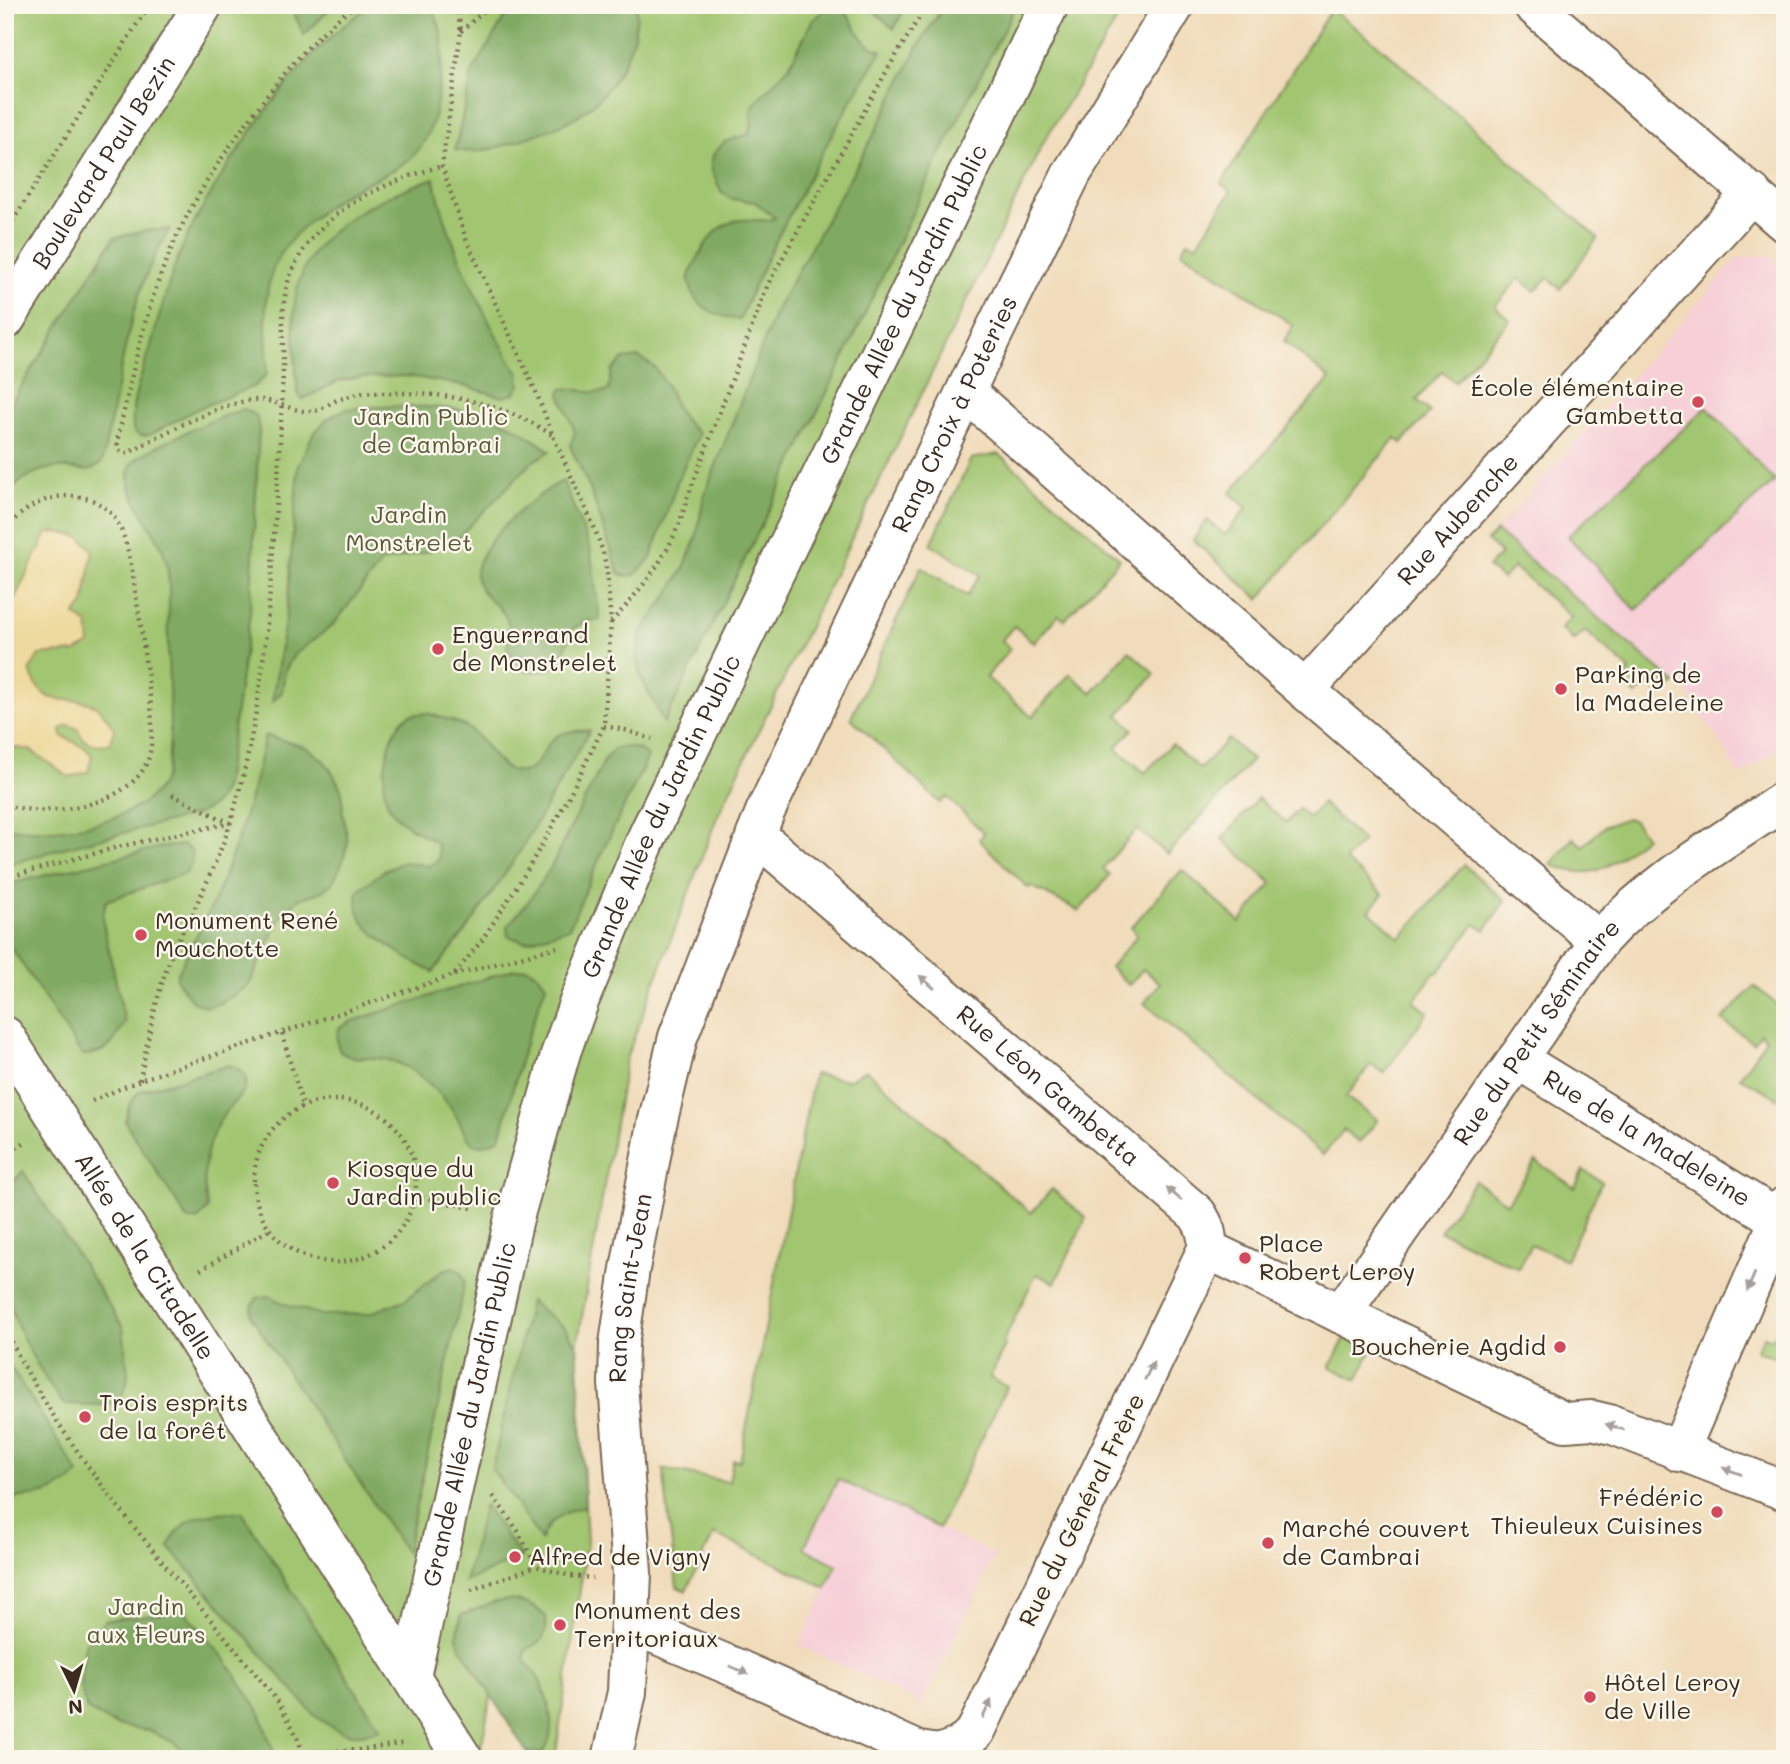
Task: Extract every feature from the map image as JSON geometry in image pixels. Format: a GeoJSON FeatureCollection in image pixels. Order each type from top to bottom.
{"type":"FeatureCollection","features":[{"type":"Feature","properties":{"kind":"street","name":"Boulevard Paul Bezin"},"geometry":{"type":"LineString","coordinates":[[5,320],[203,5]]}},
{"type":"Feature","properties":{"kind":"street","name":"Grande Allée du Jardin Public"},"geometry":{"type":"LineString","coordinates":[[411,1676],[514,1218],[561,1052],[653,824],[1049,5]]}},
{"type":"Feature","properties":{"kind":"street","name":"Rang Croix à Poteries"},"geometry":{"type":"LineString","coordinates":[[756,835],[784,771],[1062,192],[1175,5]]}},
{"type":"Feature","properties":{"kind":"street"},"geometry":{"type":"LineString","coordinates":[[1533,5],[1785,223]]}},
{"type":"Feature","properties":{"kind":"street","name":"Rue Aubenche"},"geometry":{"type":"LineString","coordinates":[[1305,691],[1752,193]]}},
{"type":"Feature","properties":{"kind":"street"},"geometry":{"type":"LineString","coordinates":[[966,392],[1305,691],[1599,941]]}},
{"type":"Feature","properties":{"kind":"street","name":"Rue du Petit Séminaire"},"geometry":{"type":"LineString","coordinates":[[1342,1314],[1599,941],[1646,895],[1785,800]]}},
{"type":"Feature","properties":{"kind":"street","name":"Rue Léon Gambetta"},"geometry":{"type":"LineString","coordinates":[[756,835],[1197,1214],[1204,1224],[1208,1238],[1207,1249]]}},
{"type":"Feature","properties":{"kind":"street","name":"Rang Saint-Jean"},"geometry":{"type":"LineString","coordinates":[[612,1759],[627,1692],[631,1623],[632,1573],[617,1371],[621,1326],[660,1105],[677,1037],[756,835]]}},
{"type":"Feature","properties":{"kind":"street","name":"Allée de la Citadelle"},"geometry":{"type":"LineString","coordinates":[[5,1036],[463,1759]]}},
{"type":"Feature","properties":{"kind":"street","name":"Rue de la Madeleine"},"geometry":{"type":"LineString","coordinates":[[1517,1059],[1781,1212],[1679,1452]]}},
{"type":"Feature","properties":{"kind":"street"},"geometry":{"type":"LineString","coordinates":[[1207,1249],[1565,1422],[1592,1420],[1613,1425],[1785,1491]]}},
{"type":"Feature","properties":{"kind":"street","name":"Rue du Général Frère"},"geometry":{"type":"LineString","coordinates":[[945,1756],[976,1731],[1207,1249]]}},
{"type":"Feature","properties":{"kind":"street"},"geometry":{"type":"LineString","coordinates":[[631,1623],[919,1751],[945,1756]]}},
{"type":"Feature","properties":{"kind":"path"},"geometry":{"type":"LineString","coordinates":[[5,233],[149,5]]}},
{"type":"Feature","properties":{"kind":"path"},"geometry":{"type":"LineString","coordinates":[[356,5],[289,68],[227,151],[188,214],[151,305],[132,368],[117,442],[120,450],[128,453],[237,402],[258,399],[297,410],[316,411],[338,400],[365,393],[446,397],[495,407],[537,425],[553,436]]}},
{"type":"Feature","properties":{"kind":"path"},"geometry":{"type":"LineString","coordinates":[[454,975],[482,940],[528,869],[604,726],[611,623],[610,594],[603,552],[536,392],[466,239],[442,166],[461,31],[457,5]]}},
{"type":"Feature","properties":{"kind":"path"},"geometry":{"type":"LineString","coordinates":[[461,31],[491,5]]}},
{"type":"Feature","properties":{"kind":"path"},"geometry":{"type":"LineString","coordinates":[[611,623],[643,586],[668,550],[680,526],[768,284],[927,5]]}},
{"type":"Feature","properties":{"kind":"path"},"geometry":{"type":"LineString","coordinates":[[140,1080],[154,1011],[171,955],[192,914],[230,823],[248,754],[269,618],[282,405],[285,301],[290,274],[303,248],[321,227],[343,209],[373,191],[408,176],[442,166]]}},
{"type":"Feature","properties":{"kind":"path"},"geometry":{"type":"LineString","coordinates":[[5,529],[17,516],[51,497],[91,499],[106,507],[117,520],[129,554],[143,639],[152,744],[148,762],[140,775],[127,786],[93,803],[48,812],[25,811],[5,804]]}},
{"type":"Feature","properties":{"kind":"path"},"geometry":{"type":"LineString","coordinates":[[172,795],[230,823]]}},
{"type":"Feature","properties":{"kind":"path"},"geometry":{"type":"LineString","coordinates":[[5,878],[122,846],[230,823]]}},
{"type":"Feature","properties":{"kind":"path"},"geometry":{"type":"LineString","coordinates":[[5,1156],[99,1097],[140,1080],[454,975],[607,934]]}},
{"type":"Feature","properties":{"kind":"path"},"geometry":{"type":"LineString","coordinates":[[282,1034],[303,1106]]}},
{"type":"Feature","properties":{"kind":"path"},"geometry":{"type":"LineString","coordinates":[[328,1100],[352,1101],[376,1111],[395,1126],[409,1148],[416,1172],[415,1196],[405,1222],[389,1242],[366,1256],[340,1262],[313,1259],[289,1248],[269,1230],[258,1208],[253,1184],[256,1160],[266,1137],[282,1119],[303,1106],[328,1100]]}},
{"type":"Feature","properties":{"kind":"path"},"geometry":{"type":"LineString","coordinates":[[415,1196],[514,1218]]}},
{"type":"Feature","properties":{"kind":"path"},"geometry":{"type":"LineString","coordinates":[[167,1291],[269,1230]]}},
{"type":"Feature","properties":{"kind":"path"},"geometry":{"type":"LineString","coordinates":[[5,1329],[53,1417],[106,1491],[279,1703],[302,1752],[302,1759]]}},
{"type":"Feature","properties":{"kind":"path"},"geometry":{"type":"LineString","coordinates":[[459,1460],[506,1512],[536,1566]]}},
{"type":"Feature","properties":{"kind":"path"},"geometry":{"type":"LineString","coordinates":[[428,1605],[536,1566],[587,1578],[632,1573]]}},
{"type":"Feature","properties":{"kind":"path"},"geometry":{"type":"LineString","coordinates":[[302,1752],[377,1748]]}},
{"type":"Feature","properties":{"kind":"shaded area","name":"École élémentaire Gambetta"},"geometry":{"type":"Polygon","coordinates":[[[1769,255],[1785,272],[1785,746],[1738,777],[1726,751],[1686,692],[1496,531],[1738,258],[1769,255]]]}},
{"type":"Feature","properties":{"kind":"shaded area"},"geometry":{"type":"Polygon","coordinates":[[[838,1479],[995,1555],[922,1704],[799,1645],[837,1565],[804,1549],[838,1479]]]}},
{"type":"Feature","properties":{"kind":"green space","name":"Jardin Public de Cambrai"},"geometry":{"type":"Polygon","coordinates":[[[5,5],[1126,5],[1043,143],[717,817],[626,1059],[577,1346],[587,1542],[555,1759],[532,1759],[491,1695],[479,1759],[5,1759],[5,5]]]}},
{"type":"Feature","properties":{"kind":"green space"},"geometry":{"type":"Polygon","coordinates":[[[290,5],[334,5],[304,35],[290,5]]]}},
{"type":"Feature","properties":{"kind":"green space"},"geometry":{"type":"Polygon","coordinates":[[[371,5],[428,5],[437,19],[442,36],[442,63],[436,109],[427,135],[410,159],[336,200],[312,219],[282,252],[271,275],[266,303],[267,374],[255,386],[197,409],[150,435],[140,436],[134,432],[133,422],[137,390],[174,268],[194,223],[249,134],[271,104],[319,48],[371,5]]]}},
{"type":"Feature","properties":{"kind":"green space"},"geometry":{"type":"Polygon","coordinates":[[[512,5],[637,5],[628,54],[611,84],[600,97],[568,122],[498,147],[473,152],[455,150],[472,73],[512,5]]]}},
{"type":"Feature","properties":{"kind":"green space"},"geometry":{"type":"Polygon","coordinates":[[[867,5],[906,5],[894,29],[867,5]]]}},
{"type":"Feature","properties":{"kind":"green space"},"geometry":{"type":"Polygon","coordinates":[[[944,5],[1016,5],[936,163],[841,364],[664,723],[640,675],[637,659],[641,632],[683,570],[696,538],[704,496],[776,310],[872,138],[918,47],[944,5]]]}},
{"type":"Feature","properties":{"kind":"green space"},"geometry":{"type":"Polygon","coordinates":[[[842,9],[862,38],[873,48],[882,51],[805,185],[752,290],[740,320],[716,314],[697,301],[689,281],[691,271],[705,245],[716,231],[732,222],[775,218],[755,202],[731,199],[721,192],[711,168],[713,155],[724,142],[749,134],[751,110],[789,67],[812,21],[825,10],[842,9]]]}},
{"type":"Feature","properties":{"kind":"green space"},"geometry":{"type":"Polygon","coordinates":[[[1331,9],[1381,47],[1598,238],[1560,289],[1548,277],[1535,291],[1519,278],[1495,306],[1510,320],[1455,382],[1442,371],[1417,400],[1430,412],[1402,443],[1396,438],[1259,599],[1193,540],[1207,520],[1225,535],[1247,508],[1230,493],[1330,379],[1284,341],[1293,325],[1181,251],[1188,241],[1197,245],[1231,191],[1221,184],[1331,9]]]}},
{"type":"Feature","properties":{"kind":"green space"},"geometry":{"type":"Polygon","coordinates":[[[434,178],[458,253],[493,329],[519,374],[520,385],[514,394],[503,397],[465,386],[409,376],[362,377],[339,381],[303,399],[297,389],[294,307],[299,282],[308,262],[320,244],[353,215],[393,194],[434,178]]]}},
{"type":"Feature","properties":{"kind":"green space"},"geometry":{"type":"Polygon","coordinates":[[[170,229],[155,255],[134,312],[102,462],[85,471],[56,468],[39,471],[24,479],[5,496],[5,412],[114,238],[144,231],[170,229]]]}},
{"type":"Feature","properties":{"kind":"green space"},"geometry":{"type":"Polygon","coordinates":[[[639,357],[655,368],[668,387],[677,409],[699,434],[679,477],[651,558],[635,575],[625,576],[619,573],[590,489],[570,446],[575,432],[560,394],[562,389],[568,388],[595,392],[609,390],[612,370],[624,359],[639,357]]]}},
{"type":"Feature","properties":{"kind":"green space","name":"Jardin Monstrelet"},"geometry":{"type":"Polygon","coordinates":[[[364,407],[436,407],[473,412],[510,425],[550,451],[532,462],[455,541],[430,551],[382,562],[333,625],[294,655],[285,670],[282,692],[272,702],[287,609],[298,466],[313,434],[327,419],[343,410],[364,407]]]}},
{"type":"Feature","properties":{"kind":"green space"},"geometry":{"type":"Polygon","coordinates":[[[1707,407],[1775,481],[1636,610],[1568,536],[1707,407]]]}},
{"type":"Feature","properties":{"kind":"green space"},"geometry":{"type":"Polygon","coordinates":[[[245,409],[257,417],[259,432],[250,614],[222,792],[214,805],[195,815],[59,849],[5,866],[5,826],[23,830],[45,830],[94,824],[138,806],[155,793],[165,777],[169,761],[170,734],[168,570],[158,539],[139,507],[130,485],[131,465],[165,442],[245,409]]]}},
{"type":"Feature","properties":{"kind":"green space"},"geometry":{"type":"Polygon","coordinates":[[[999,454],[1120,559],[1065,620],[1058,615],[1034,643],[1014,626],[1002,640],[1010,649],[986,677],[1032,717],[1070,674],[1092,693],[1129,651],[1155,674],[1118,715],[1133,729],[1116,748],[1145,773],[1172,744],[1200,769],[1228,739],[1252,760],[1167,854],[1137,829],[1103,868],[1110,875],[1079,911],[1031,886],[1028,888],[979,840],[984,833],[947,797],[940,803],[851,718],[921,567],[967,596],[980,575],[931,544],[971,459],[999,454]]]}},
{"type":"Feature","properties":{"kind":"green space"},"geometry":{"type":"Polygon","coordinates":[[[563,481],[590,548],[600,620],[586,621],[572,629],[559,662],[553,667],[537,672],[525,671],[507,649],[507,620],[478,584],[476,571],[481,556],[506,525],[537,497],[563,481]]]}},
{"type":"Feature","properties":{"kind":"green space"},"geometry":{"type":"Polygon","coordinates":[[[1496,531],[1676,684],[1660,695],[1647,683],[1636,695],[1621,681],[1630,670],[1585,631],[1574,641],[1561,629],[1571,617],[1514,567],[1502,579],[1488,567],[1501,554],[1487,541],[1496,531]]]}},
{"type":"Feature","properties":{"kind":"green space"},"geometry":{"type":"Polygon","coordinates":[[[427,713],[467,728],[478,736],[502,765],[517,772],[531,769],[558,735],[590,730],[519,853],[466,931],[433,972],[404,956],[366,926],[357,904],[358,890],[384,871],[403,862],[430,866],[439,859],[437,843],[410,828],[393,812],[384,784],[387,757],[395,731],[410,715],[427,713]]]}},
{"type":"Feature","properties":{"kind":"green space"},"geometry":{"type":"Polygon","coordinates":[[[265,735],[308,748],[325,762],[342,792],[348,842],[333,882],[321,892],[298,899],[280,918],[249,985],[218,1004],[207,1007],[193,1002],[176,979],[233,853],[265,735]]]}},
{"type":"Feature","properties":{"kind":"green space"},"geometry":{"type":"Polygon","coordinates":[[[630,747],[640,750],[648,757],[569,928],[525,942],[508,936],[507,926],[528,902],[550,869],[605,759],[615,748],[630,747]]]}},
{"type":"Feature","properties":{"kind":"green space"},"geometry":{"type":"Polygon","coordinates":[[[1258,798],[1286,823],[1299,809],[1309,818],[1322,803],[1363,841],[1345,860],[1383,894],[1369,911],[1400,938],[1464,865],[1505,901],[1485,930],[1475,924],[1414,1001],[1428,1012],[1384,1073],[1371,1064],[1346,1097],[1378,1120],[1359,1143],[1344,1130],[1323,1155],[1144,1003],[1160,983],[1143,969],[1129,985],[1110,967],[1137,936],[1131,927],[1182,870],[1240,922],[1272,883],[1222,839],[1258,798]]]}},
{"type":"Feature","properties":{"kind":"green space"},"geometry":{"type":"Polygon","coordinates":[[[1627,818],[1634,821],[1646,837],[1613,863],[1592,872],[1567,870],[1551,864],[1573,838],[1583,846],[1605,826],[1627,818]]]}},
{"type":"Feature","properties":{"kind":"green space"},"geometry":{"type":"Polygon","coordinates":[[[184,845],[192,852],[192,862],[186,873],[106,901],[104,928],[125,1022],[109,1047],[98,1053],[82,1055],[5,938],[5,885],[161,847],[184,845]]]}},
{"type":"Feature","properties":{"kind":"green space"},"geometry":{"type":"Polygon","coordinates":[[[527,968],[538,974],[546,985],[524,1047],[500,1138],[491,1142],[478,1145],[469,1140],[445,1101],[410,1069],[387,1060],[348,1056],[338,1048],[339,1028],[350,1022],[514,969],[527,968]]]}},
{"type":"Feature","properties":{"kind":"green space"},"geometry":{"type":"Polygon","coordinates":[[[1754,986],[1785,1011],[1785,1102],[1740,1077],[1766,1039],[1760,1033],[1753,1043],[1722,1020],[1754,986]]]}},
{"type":"Feature","properties":{"kind":"green space"},"geometry":{"type":"Polygon","coordinates":[[[230,1065],[244,1074],[245,1088],[219,1122],[209,1145],[204,1170],[208,1209],[197,1220],[188,1220],[125,1122],[127,1113],[131,1102],[140,1091],[230,1065]]]}},
{"type":"Feature","properties":{"kind":"green space"},"geometry":{"type":"Polygon","coordinates":[[[866,1070],[1031,1213],[1052,1189],[1086,1218],[1055,1283],[1036,1274],[1003,1342],[1005,1345],[990,1378],[1007,1386],[939,1528],[838,1479],[804,1548],[837,1565],[826,1588],[714,1534],[686,1591],[677,1587],[663,1469],[729,1482],[733,1460],[740,1461],[814,1074],[848,1080],[866,1070]]]}},
{"type":"Feature","properties":{"kind":"green space"},"geometry":{"type":"Polygon","coordinates":[[[1536,1161],[1575,1188],[1583,1170],[1602,1182],[1566,1260],[1531,1244],[1519,1269],[1440,1231],[1475,1181],[1507,1203],[1536,1161]]]}},
{"type":"Feature","properties":{"kind":"green space"},"geometry":{"type":"Polygon","coordinates":[[[23,1171],[123,1327],[128,1374],[126,1387],[119,1400],[103,1405],[63,1404],[25,1343],[8,1292],[4,1246],[5,1198],[10,1186],[23,1171]]]}},
{"type":"Feature","properties":{"kind":"green space"},"geometry":{"type":"Polygon","coordinates":[[[453,1267],[461,1272],[465,1281],[406,1553],[251,1316],[252,1306],[257,1298],[269,1296],[285,1304],[322,1315],[367,1314],[405,1300],[443,1270],[453,1267]]]}},
{"type":"Feature","properties":{"kind":"green space"},"geometry":{"type":"Polygon","coordinates":[[[530,1301],[565,1328],[577,1346],[585,1507],[558,1517],[541,1540],[492,1469],[530,1301]]]}},
{"type":"Feature","properties":{"kind":"green space"},"geometry":{"type":"Polygon","coordinates":[[[1785,1311],[1785,1361],[1756,1351],[1764,1336],[1773,1339],[1785,1311]]]}},
{"type":"Feature","properties":{"kind":"green space"},"geometry":{"type":"Polygon","coordinates":[[[1347,1334],[1374,1346],[1357,1380],[1330,1367],[1347,1334]]]}},
{"type":"Feature","properties":{"kind":"green space"},"geometry":{"type":"Polygon","coordinates":[[[5,1358],[79,1474],[49,1493],[5,1501],[5,1358]]]}},
{"type":"Feature","properties":{"kind":"green space"},"geometry":{"type":"Polygon","coordinates":[[[484,1505],[521,1557],[465,1582],[484,1505]]]}},
{"type":"Feature","properties":{"kind":"green space"},"geometry":{"type":"Polygon","coordinates":[[[242,1512],[380,1729],[361,1734],[346,1733],[315,1716],[169,1547],[174,1536],[189,1521],[218,1513],[242,1512]]]}},
{"type":"Feature","properties":{"kind":"green space"},"geometry":{"type":"Polygon","coordinates":[[[507,1600],[528,1604],[546,1617],[542,1640],[526,1650],[524,1659],[540,1681],[551,1718],[550,1738],[541,1754],[526,1751],[457,1637],[461,1615],[507,1600]]]}},
{"type":"Feature","properties":{"kind":"green space","name":"Jardin aux Fleurs"},"geometry":{"type":"Polygon","coordinates":[[[185,1611],[225,1659],[259,1711],[276,1759],[193,1759],[173,1742],[147,1730],[115,1725],[87,1710],[80,1686],[85,1645],[105,1620],[185,1611]]]}},
{"type":"Feature","properties":{"kind":"sand"},"geometry":{"type":"Polygon","coordinates":[[[57,532],[80,537],[93,550],[84,604],[75,615],[88,624],[90,644],[76,652],[39,655],[30,670],[43,693],[59,699],[87,702],[97,707],[114,729],[110,744],[99,745],[86,741],[78,729],[68,725],[61,729],[62,736],[84,747],[92,755],[88,772],[69,777],[30,750],[5,746],[5,608],[9,610],[47,533],[57,532]]]}},
{"type":"Feature","properties":{"kind":"place","name":"École élémentaire Gambetta"},"geometry":{"type":"Point","coordinates":[1698,402]}},
{"type":"Feature","properties":{"kind":"place","name":"Enguerrand de Monstrelet"},"geometry":{"type":"Point","coordinates":[438,649]}},
{"type":"Feature","properties":{"kind":"place","name":"Parking de la Madeleine"},"geometry":{"type":"Point","coordinates":[1561,689]}},
{"type":"Feature","properties":{"kind":"place","name":"Monument René Mouchotte"},"geometry":{"type":"Point","coordinates":[141,935]}},
{"type":"Feature","properties":{"kind":"place","name":"Kiosque du Jardin public"},"geometry":{"type":"Point","coordinates":[333,1183]}},
{"type":"Feature","properties":{"kind":"place","name":"Place Robert Leroy"},"geometry":{"type":"Point","coordinates":[1245,1258]}},
{"type":"Feature","properties":{"kind":"place","name":"Boucherie Agdid"},"geometry":{"type":"Point","coordinates":[1560,1347]}},
{"type":"Feature","properties":{"kind":"place","name":"Trois esprits de la forêt"},"geometry":{"type":"Point","coordinates":[85,1417]}},
{"type":"Feature","properties":{"kind":"place","name":"Frédéric Thieuleux Cuisines"},"geometry":{"type":"Point","coordinates":[1717,1512]}},
{"type":"Feature","properties":{"kind":"place","name":"Marché couvert de Cambrai"},"geometry":{"type":"Point","coordinates":[1268,1543]}},
{"type":"Feature","properties":{"kind":"place","name":"Alfred de Vigny"},"geometry":{"type":"Point","coordinates":[515,1557]}},
{"type":"Feature","properties":{"kind":"place","name":"Monument des Territoriaux"},"geometry":{"type":"Point","coordinates":[560,1625]}},
{"type":"Feature","properties":{"kind":"place","name":"Hôtel Leroy de Ville"},"geometry":{"type":"Point","coordinates":[1590,1697]}}]}
